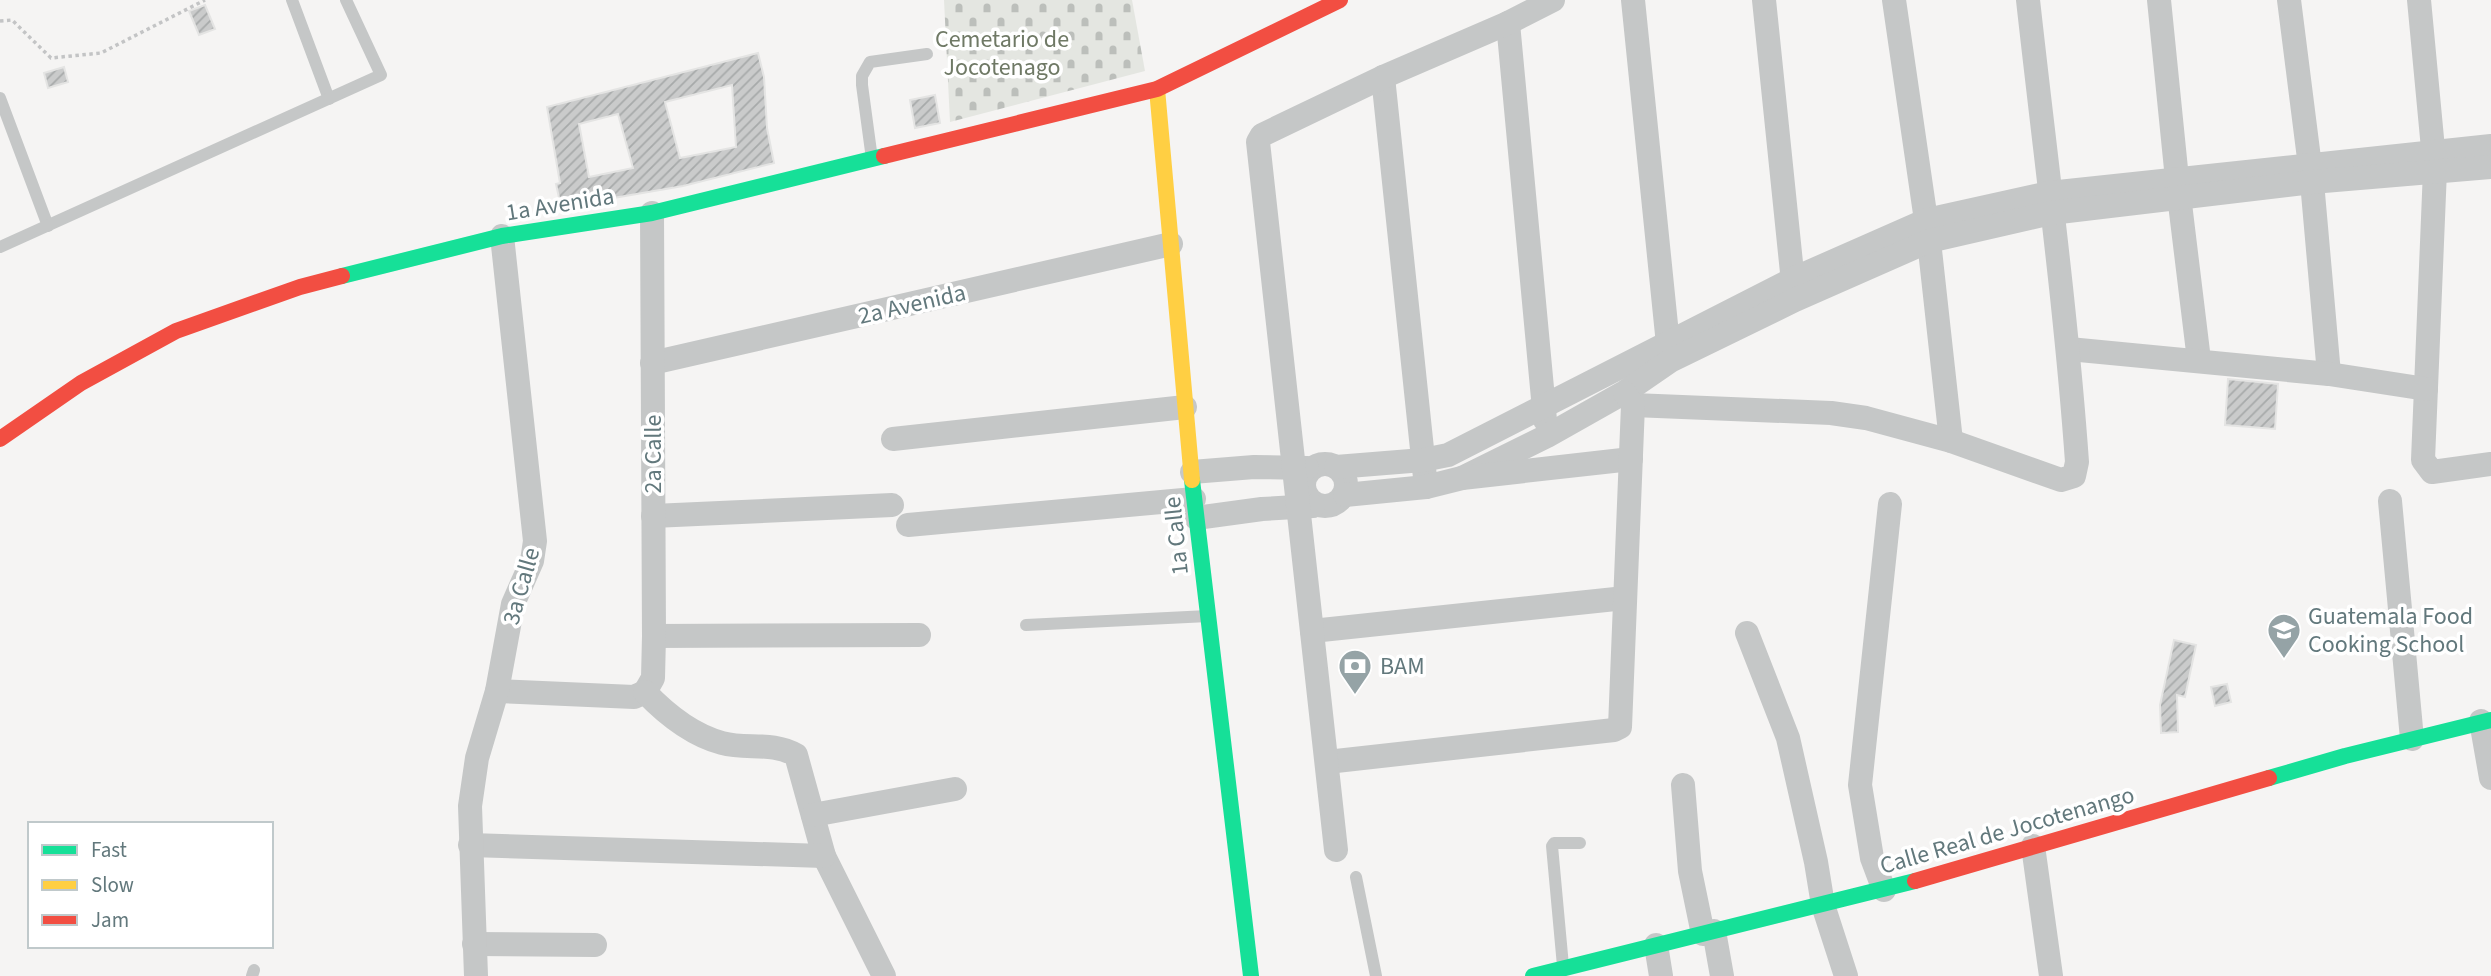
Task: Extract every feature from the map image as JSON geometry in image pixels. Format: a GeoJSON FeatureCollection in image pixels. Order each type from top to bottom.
{"type":"FeatureCollection","features":[{"type":"Feature","properties":{"kind":"street","name":"1a Avenida"},"geometry":{"type":"LineString","coordinates":[[0,439],[81,383],[176,331],[300,287],[502,236],[652,213],[1157,89],[1340,0]]}},
{"type":"Feature","properties":{"kind":"street"},"geometry":{"type":"LineString","coordinates":[[1336,850],[1312,631],[1308,506],[1314,467],[1258,142],[1262,135],[1553,0]]}},
{"type":"Feature","properties":{"kind":"street"},"geometry":{"type":"LineString","coordinates":[[1462,478],[1629,399],[1669,351],[1633,0]]}},
{"type":"Feature","properties":{"kind":"street"},"geometry":{"type":"LineString","coordinates":[[1764,0],[1794,289]]}},
{"type":"Feature","properties":{"kind":"street"},"geometry":{"type":"LineString","coordinates":[[1894,0],[1928,230],[1951,441]]}},
{"type":"Feature","properties":{"kind":"street"},"geometry":{"type":"LineString","coordinates":[[1629,399],[1831,413],[1866,418],[1951,441],[2061,480],[2074,476],[2077,462],[2069,349],[2028,0]]}},
{"type":"Feature","properties":{"kind":"street"},"geometry":{"type":"LineString","coordinates":[[2159,0],[2199,360]]}},
{"type":"Feature","properties":{"kind":"street"},"geometry":{"type":"LineString","coordinates":[[2289,0],[2310,174],[2329,374]]}},
{"type":"Feature","properties":{"kind":"street"},"geometry":{"type":"LineString","coordinates":[[2419,0],[2435,160],[2423,460],[2432,472],[2491,464]]}},
{"type":"Feature","properties":{"kind":"street"},"geometry":{"type":"LineString","coordinates":[[1508,23],[1547,436]]}},
{"type":"Feature","properties":{"kind":"street"},"geometry":{"type":"LineString","coordinates":[[1184,97],[1192,73]]}},
{"type":"Feature","properties":{"kind":"street"},"geometry":{"type":"LineString","coordinates":[[1383,77],[1426,487]]}},
{"type":"Feature","properties":{"kind":"street","name":"1a Calle"},"geometry":{"type":"LineString","coordinates":[[1157,89],[1195,509],[1251,976]]}},
{"type":"Feature","properties":{"kind":"street"},"geometry":{"type":"LineString","coordinates":[[1164,159],[1176,122]]}},
{"type":"Feature","properties":{"kind":"street"},"geometry":{"type":"LineString","coordinates":[[1192,472],[1423,460],[1448,455],[1544,405],[1669,351],[1794,289],[1928,230],[2050,203],[2435,160],[2491,146]]}},
{"type":"Feature","properties":{"kind":"street"},"geometry":{"type":"LineString","coordinates":[[2435,160],[2491,167]]}},
{"type":"Feature","properties":{"kind":"street","name":"2a Calle"},"geometry":{"type":"LineString","coordinates":[[645,692],[653,678],[654,636],[652,213]]}},
{"type":"Feature","properties":{"kind":"street","name":"3a Calle"},"geometry":{"type":"LineString","coordinates":[[476,976],[470,806],[477,758],[497,691],[513,604],[532,561],[535,541],[502,236]]}},
{"type":"Feature","properties":{"kind":"street","name":"2a Avenida"},"geometry":{"type":"LineString","coordinates":[[652,363],[1171,244]]}},
{"type":"Feature","properties":{"kind":"street"},"geometry":{"type":"LineString","coordinates":[[2069,349],[2329,374],[2426,389]]}},
{"type":"Feature","properties":{"kind":"street"},"geometry":{"type":"LineString","coordinates":[[1327,762],[1614,730],[1620,727],[1631,459],[1629,399]]}},
{"type":"Feature","properties":{"kind":"street"},"geometry":{"type":"LineString","coordinates":[[893,439],[1185,407]]}},
{"type":"Feature","properties":{"kind":"street"},"geometry":{"type":"LineString","coordinates":[[908,525],[1195,509],[1330,506],[1345,495],[1426,487],[1462,478],[1631,459]]}},
{"type":"Feature","properties":{"kind":"street"},"geometry":{"type":"LineString","coordinates":[[1314,467],[1341,471],[1347,482],[1345,495]]}},
{"type":"Feature","properties":{"kind":"street"},"geometry":{"type":"LineString","coordinates":[[2390,501],[2412,739]]}},
{"type":"Feature","properties":{"kind":"street"},"geometry":{"type":"LineString","coordinates":[[1884,890],[1872,858],[1860,785],[1890,504]]}},
{"type":"Feature","properties":{"kind":"street"},"geometry":{"type":"LineString","coordinates":[[653,516],[892,505]]}},
{"type":"Feature","properties":{"kind":"street"},"geometry":{"type":"LineString","coordinates":[[1312,631],[1625,597]]}},
{"type":"Feature","properties":{"kind":"street"},"geometry":{"type":"LineString","coordinates":[[1747,632],[1788,738],[1823,905],[1846,976]]}},
{"type":"Feature","properties":{"kind":"street"},"geometry":{"type":"LineString","coordinates":[[654,636],[919,635]]}},
{"type":"Feature","properties":{"kind":"street"},"geometry":{"type":"LineString","coordinates":[[497,691],[634,697],[645,692],[665,713],[722,743],[767,745],[783,748],[796,755],[824,856],[884,976]]}},
{"type":"Feature","properties":{"kind":"street"},"geometry":{"type":"LineString","coordinates":[[2486,720],[2491,778]]}},
{"type":"Feature","properties":{"kind":"street","name":"Calle Real de Jocotenango"},"geometry":{"type":"LineString","coordinates":[[1533,976],[1884,890],[2333,760],[2486,720]]}},
{"type":"Feature","properties":{"kind":"street"},"geometry":{"type":"LineString","coordinates":[[1684,785],[1690,871],[1722,976]]}},
{"type":"Feature","properties":{"kind":"street"},"geometry":{"type":"LineString","coordinates":[[813,815],[955,789]]}},
{"type":"Feature","properties":{"kind":"street"},"geometry":{"type":"LineString","coordinates":[[470,845],[824,856]]}},
{"type":"Feature","properties":{"kind":"street"},"geometry":{"type":"LineString","coordinates":[[2033,846],[2050,976]]}},
{"type":"Feature","properties":{"kind":"street"},"geometry":{"type":"LineString","coordinates":[[474,944],[595,945]]}},
{"type":"Feature","properties":{"kind":"street"},"geometry":{"type":"LineString","coordinates":[[1656,945],[1661,976]]}},
{"type":"Feature","properties":{"kind":"lane"},"geometry":{"type":"LineString","coordinates":[[292,0],[329,99]]}},
{"type":"Feature","properties":{"kind":"lane"},"geometry":{"type":"LineString","coordinates":[[0,247],[381,75],[346,0]]}},
{"type":"Feature","properties":{"kind":"lane"},"geometry":{"type":"LineString","coordinates":[[872,159],[862,85],[865,69],[870,62],[927,54]]}},
{"type":"Feature","properties":{"kind":"lane"},"geometry":{"type":"LineString","coordinates":[[0,98],[48,226]]}},
{"type":"Feature","properties":{"kind":"lane"},"geometry":{"type":"LineString","coordinates":[[1026,625],[1208,616]]}},
{"type":"Feature","properties":{"kind":"lane"},"geometry":{"type":"LineString","coordinates":[[1563,970],[1552,846],[1555,843],[1580,844]]}},
{"type":"Feature","properties":{"kind":"lane"},"geometry":{"type":"LineString","coordinates":[[1356,877],[1376,976]]}},
{"type":"Feature","properties":{"kind":"path"},"geometry":{"type":"LineString","coordinates":[[0,21],[12,20],[51,58],[101,53],[205,0]]}},
{"type":"Feature","properties":{"kind":"green space","name":"Cemetario de Jocotenago"},"geometry":{"type":"Polygon","coordinates":[[[944,0],[1132,0],[1145,71],[950,122],[944,0]]]}},
{"type":"Feature","properties":{"kind":"building"},"geometry":{"type":"Polygon","coordinates":[[[205,5],[215,29],[199,35],[189,11],[205,5]]]}},
{"type":"Feature","properties":{"kind":"building"},"geometry":{"type":"Polygon","coordinates":[[[758,53],[764,77],[767,128],[774,163],[683,186],[561,207],[556,184],[560,183],[547,107],[758,53]],[[732,85],[665,102],[680,158],[736,147],[732,85]],[[618,114],[579,124],[589,177],[633,168],[618,114]]]}},
{"type":"Feature","properties":{"kind":"building"},"geometry":{"type":"Polygon","coordinates":[[[64,67],[68,82],[48,88],[44,73],[64,67]]]}},
{"type":"Feature","properties":{"kind":"building"},"geometry":{"type":"Polygon","coordinates":[[[935,95],[940,123],[915,128],[910,100],[935,95]]]}},
{"type":"Feature","properties":{"kind":"building"},"geometry":{"type":"Polygon","coordinates":[[[2228,379],[2278,384],[2275,429],[2225,425],[2228,379]]]}},
{"type":"Feature","properties":{"kind":"building"},"geometry":{"type":"Polygon","coordinates":[[[2174,640],[2196,645],[2185,697],[2177,695],[2178,732],[2161,733],[2160,705],[2174,640]]]}},
{"type":"Feature","properties":{"kind":"building"},"geometry":{"type":"Polygon","coordinates":[[[2227,684],[2231,702],[2215,706],[2211,687],[2227,684]]]}},
{"type":"Feature","properties":{"kind":"traffic: fast"},"geometry":{"type":"LineString","coordinates":[[342,276],[502,236],[652,213],[884,156]]}},
{"type":"Feature","properties":{"kind":"traffic: fast"},"geometry":{"type":"LineString","coordinates":[[1192,480],[1251,976]]}},
{"type":"Feature","properties":{"kind":"traffic: fast"},"geometry":{"type":"LineString","coordinates":[[2269,778],[2491,720]]}},
{"type":"Feature","properties":{"kind":"traffic: fast"},"geometry":{"type":"LineString","coordinates":[[1533,976],[1915,881]]}},
{"type":"Feature","properties":{"kind":"traffic: slow"},"geometry":{"type":"LineString","coordinates":[[1157,89],[1192,480]]}},
{"type":"Feature","properties":{"kind":"traffic: jam"},"geometry":{"type":"LineString","coordinates":[[884,156],[1157,89],[1340,0]]}},
{"type":"Feature","properties":{"kind":"traffic: jam"},"geometry":{"type":"LineString","coordinates":[[0,439],[81,383],[176,331],[300,287],[342,276]]}},
{"type":"Feature","properties":{"kind":"traffic: jam"},"geometry":{"type":"LineString","coordinates":[[1915,881],[2269,778]]}},
{"type":"Feature","properties":{"kind":"place","name":"Guatemala Food Cooking School"},"geometry":{"type":"Point","coordinates":[2284,660]}},
{"type":"Feature","properties":{"kind":"place","name":"BAM"},"geometry":{"type":"Point","coordinates":[1355,696]}}]}
